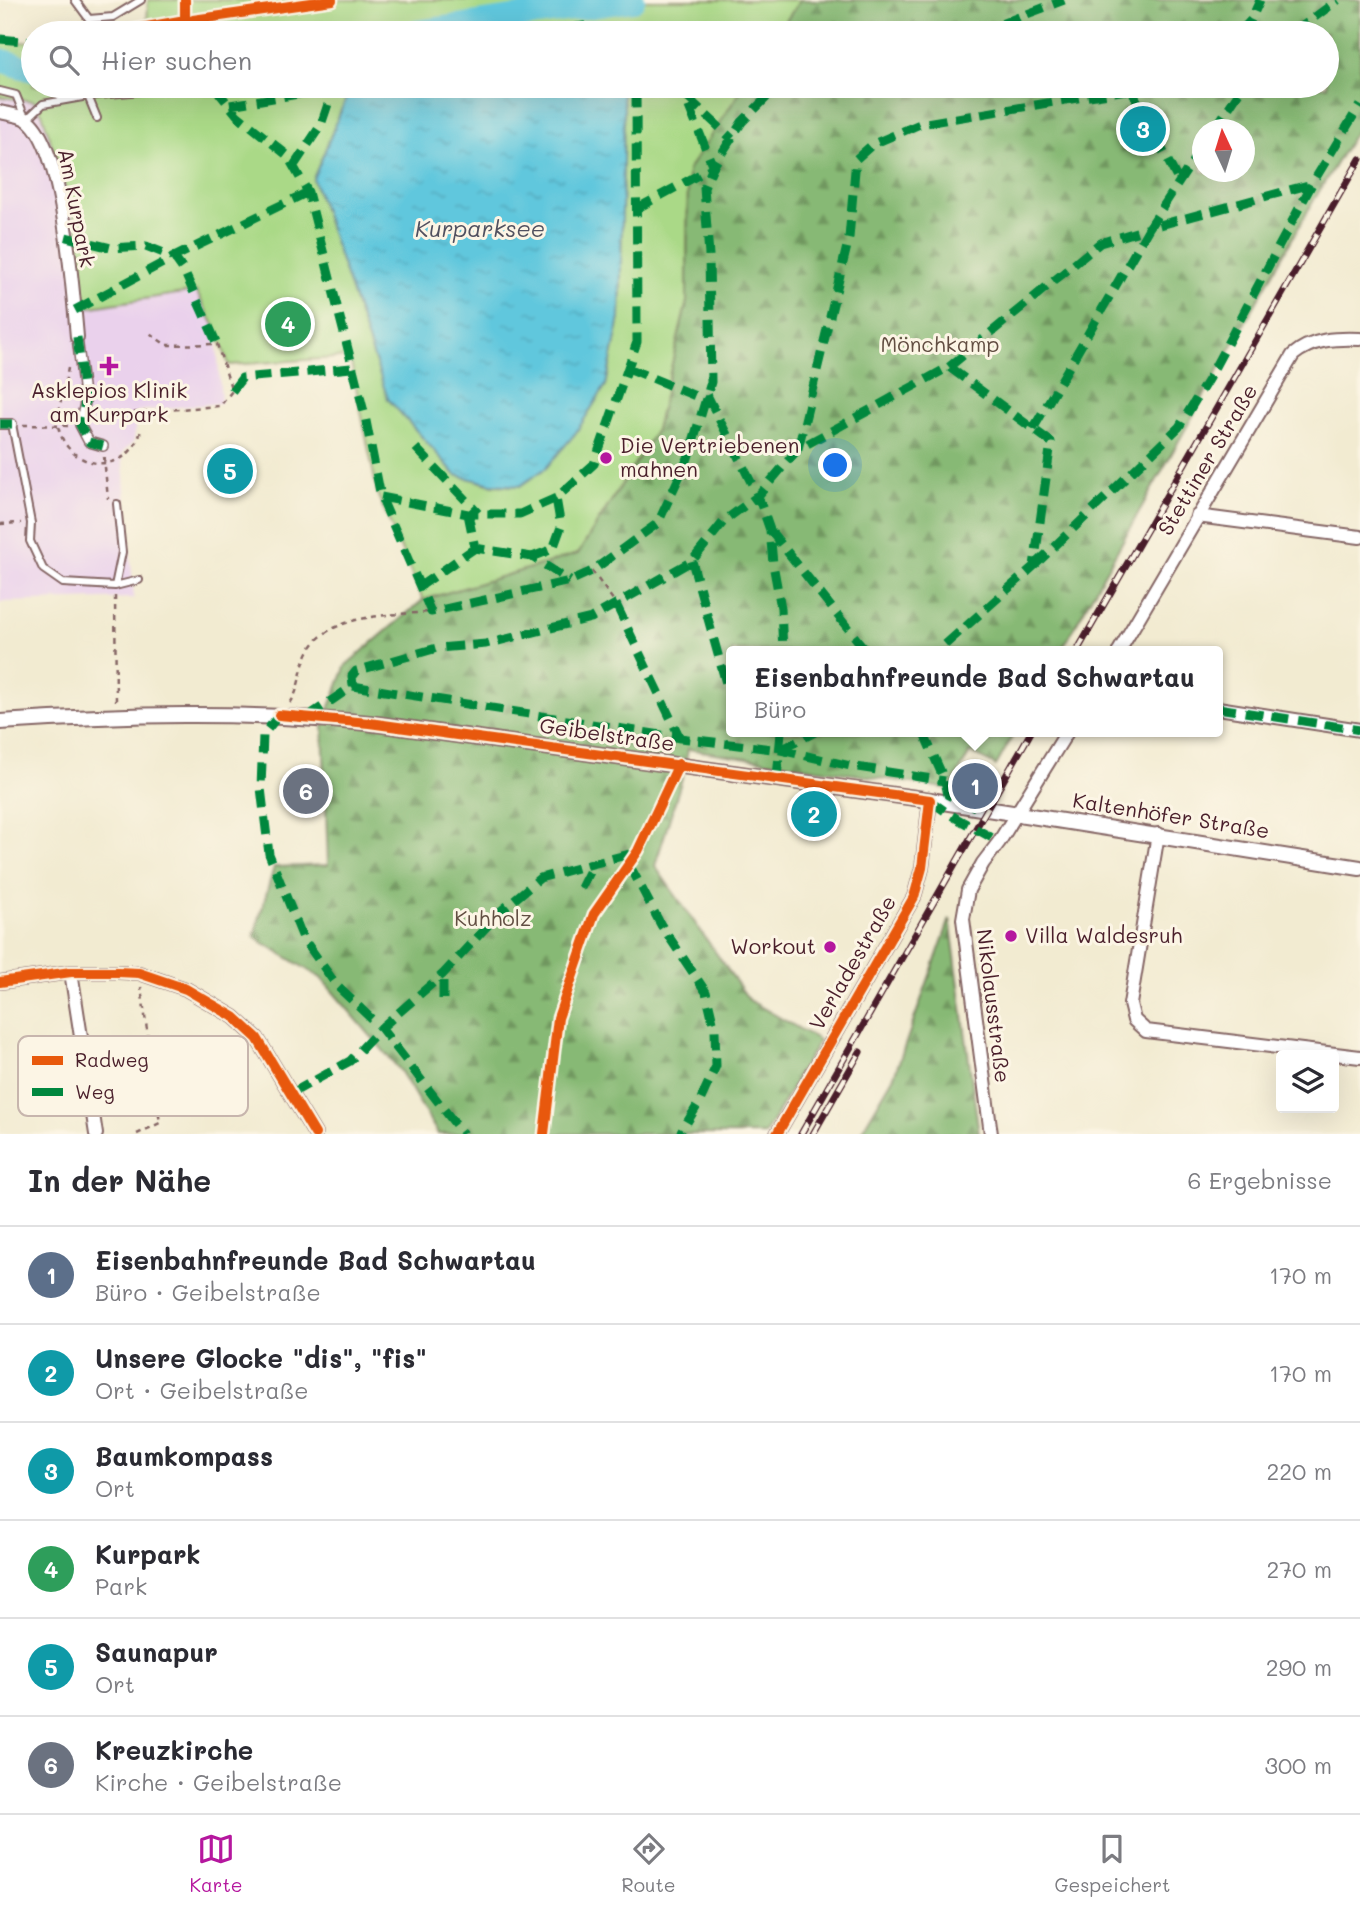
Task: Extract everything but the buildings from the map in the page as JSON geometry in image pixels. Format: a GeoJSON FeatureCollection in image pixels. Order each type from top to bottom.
{"type":"FeatureCollection","features":[{"type":"Feature","properties":{"kind":"street"},"geometry":{"type":"LineString","coordinates":[[0,112],[26,120]]}},
{"type":"Feature","properties":{"kind":"street","name":"Am Kurpark"},"geometry":{"type":"LineString","coordinates":[[26,120],[40,136],[49,153],[66,237],[78,337]]}},
{"type":"Feature","properties":{"kind":"street","name":"Stettiner Straße"},"geometry":{"type":"LineString","coordinates":[[1122,646],[1293,355],[1304,345],[1321,340],[1358,336]]}},
{"type":"Feature","properties":{"kind":"street"},"geometry":{"type":"LineString","coordinates":[[78,337],[85,394],[80,419],[81,432],[89,442],[104,451]]}},
{"type":"Feature","properties":{"kind":"street"},"geometry":{"type":"LineString","coordinates":[[0,424],[12,424]]}},
{"type":"Feature","properties":{"kind":"street"},"geometry":{"type":"LineString","coordinates":[[1196,516],[1360,537]]}},
{"type":"Feature","properties":{"kind":"street"},"geometry":{"type":"LineString","coordinates":[[1223,709],[1360,730]]}},
{"type":"Feature","properties":{"kind":"street","name":"Geibelstraße"},"geometry":{"type":"LineString","coordinates":[[0,722],[116,714],[279,715],[382,724],[975,807]]}},
{"type":"Feature","properties":{"kind":"street"},"geometry":{"type":"LineString","coordinates":[[1017,813],[1064,737]]}},
{"type":"Feature","properties":{"kind":"street","name":"Verladestraße"},"geometry":{"type":"LineString","coordinates":[[777,1134],[914,897],[922,868],[930,800]]}},
{"type":"Feature","properties":{"kind":"street","name":"Kaltenhöfer Straße"},"geometry":{"type":"LineString","coordinates":[[975,807],[1360,868]]}},
{"type":"Feature","properties":{"kind":"street","name":"Nikolausstraße"},"geometry":{"type":"LineString","coordinates":[[990,1134],[963,919],[968,890],[982,863],[1017,813]]}},
{"type":"Feature","properties":{"kind":"street"},"geometry":{"type":"LineString","coordinates":[[1158,834],[1130,1004],[1134,1020],[1146,1031],[1360,1057]]}},
{"type":"Feature","properties":{"kind":"street"},"geometry":{"type":"LineString","coordinates":[[71,972],[81,1036]]}},
{"type":"Feature","properties":{"kind":"street"},"geometry":{"type":"LineString","coordinates":[[0,982],[71,972],[139,973],[186,989],[234,1017],[257,1038],[315,1134]]}},
{"type":"Feature","properties":{"kind":"street"},"geometry":{"type":"LineString","coordinates":[[93,1116],[96,1134]]}},
{"type":"Feature","properties":{"kind":"lane"},"geometry":{"type":"LineString","coordinates":[[75,0],[89,19],[113,17],[141,0]]}},
{"type":"Feature","properties":{"kind":"lane"},"geometry":{"type":"LineString","coordinates":[[0,91],[16,95],[26,120],[43,104],[77,98]]}},
{"type":"Feature","properties":{"kind":"lane"},"geometry":{"type":"LineString","coordinates":[[89,98],[97,118]]}},
{"type":"Feature","properties":{"kind":"lane"},"geometry":{"type":"LineString","coordinates":[[12,424],[31,523],[30,541],[43,569],[63,583],[115,586],[139,580]]}},
{"type":"Feature","properties":{"kind":"lane"},"geometry":{"type":"LineString","coordinates":[[115,586],[122,552],[117,504]]}},
{"type":"Feature","properties":{"kind":"path"},"geometry":{"type":"LineString","coordinates":[[185,20],[194,21]]}},
{"type":"Feature","properties":{"kind":"path"},"geometry":{"type":"LineString","coordinates":[[83,411],[113,414],[220,405],[232,391],[217,344],[166,345],[147,331]]}},
{"type":"Feature","properties":{"kind":"path"},"geometry":{"type":"LineString","coordinates":[[12,424],[65,426]]}},
{"type":"Feature","properties":{"kind":"path"},"geometry":{"type":"LineString","coordinates":[[104,451],[108,504],[117,504]]}},
{"type":"Feature","properties":{"kind":"path"},"geometry":{"type":"LineString","coordinates":[[0,524],[31,523]]}},
{"type":"Feature","properties":{"kind":"path"},"geometry":{"type":"LineString","coordinates":[[592,571],[616,604]]}},
{"type":"Feature","properties":{"kind":"path"},"geometry":{"type":"LineString","coordinates":[[115,586],[116,714]]}},
{"type":"Feature","properties":{"kind":"path"},"geometry":{"type":"LineString","coordinates":[[279,715],[295,698],[300,672],[309,650],[327,633],[363,617],[431,612]]}},
{"type":"Feature","properties":{"kind":"path"},"geometry":{"type":"LineString","coordinates":[[139,973],[148,1036]]}},
{"type":"Feature","properties":{"kind":"path"},"geometry":{"type":"LineString","coordinates":[[137,1134],[160,1123],[159,1116]]}},
{"type":"Feature","properties":{"kind":"shaded area","name":"Asklepios Klinik am Kurpark"},"geometry":{"type":"Polygon","coordinates":[[[0,97],[34,101],[42,113],[77,227],[85,308],[196,291],[216,329],[221,403],[137,411],[134,441],[122,453],[134,598],[0,602],[0,97]]]}},
{"type":"Feature","properties":{"kind":"green space"},"geometry":{"type":"Polygon","coordinates":[[[148,0],[869,0],[791,14],[786,21],[147,21],[148,0]]]}},
{"type":"Feature","properties":{"kind":"green space","name":"Mönchkamp"},"geometry":{"type":"Polygon","coordinates":[[[800,0],[1360,0],[1360,124],[1315,198],[1064,646],[726,646],[726,737],[1012,737],[996,766],[970,752],[950,789],[688,749],[684,772],[655,866],[749,1000],[819,1040],[765,1134],[438,1134],[400,1070],[321,978],[254,937],[274,867],[328,865],[323,725],[346,665],[423,600],[578,554],[656,430],[687,302],[688,170],[736,98],[1339,98],[1339,21],[786,21],[800,0]]]}},
{"type":"Feature","properties":{"kind":"green space"},"geometry":{"type":"Polygon","coordinates":[[[0,37],[13,43],[21,42],[21,98],[347,98],[313,179],[388,398],[456,474],[491,485],[520,486],[606,385],[620,318],[623,98],[736,98],[688,170],[687,302],[656,430],[578,554],[423,600],[378,496],[350,357],[229,365],[216,329],[196,291],[85,308],[77,227],[42,113],[34,101],[0,97],[0,37]]]}},
{"type":"Feature","properties":{"kind":"green space"},"geometry":{"type":"Polygon","coordinates":[[[950,919],[979,1134],[860,1134],[894,1076],[950,919]]]}},
{"type":"Feature","properties":{"kind":"water","name":"Kurparksee"},"geometry":{"type":"Polygon","coordinates":[[[347,98],[623,98],[620,318],[606,385],[575,434],[546,468],[520,486],[491,484],[456,475],[388,399],[313,179],[347,98]]]}},
{"type":"Feature","properties":{"kind":"waterway"},"geometry":{"type":"LineString","coordinates":[[492,21],[633,0]]}},
{"type":"Feature","properties":{"kind":"waterway"},"geometry":{"type":"LineString","coordinates":[[0,60],[21,66]]}},
{"type":"Feature","properties":{"kind":"railway"},"geometry":{"type":"LineString","coordinates":[[1080,646],[1360,159]]}},
{"type":"Feature","properties":{"kind":"railway"},"geometry":{"type":"LineString","coordinates":[[801,1134],[1028,737]]}},
{"type":"Feature","properties":{"kind":"railway"},"geometry":{"type":"LineString","coordinates":[[813,1134],[860,1052]]}},
{"type":"Feature","properties":{"kind":"marked path"},"geometry":{"type":"LineString","coordinates":[[1009,21],[1064,0]]}},
{"type":"Feature","properties":{"kind":"marked path"},"geometry":{"type":"LineString","coordinates":[[1250,21],[1260,0]]}},
{"type":"Feature","properties":{"kind":"marked path"},"geometry":{"type":"LineString","coordinates":[[1309,21],[1338,0]]}},
{"type":"Feature","properties":{"kind":"marked path"},"geometry":{"type":"LineString","coordinates":[[0,39],[21,41]]}},
{"type":"Feature","properties":{"kind":"marked path"},"geometry":{"type":"LineString","coordinates":[[223,98],[237,115],[287,155],[308,192],[365,416],[381,497],[431,612],[570,581],[592,571],[658,523],[688,458],[711,382],[709,255],[704,188],[713,167],[742,122],[766,98]]}},
{"type":"Feature","properties":{"kind":"marked path"},"geometry":{"type":"LineString","coordinates":[[230,105],[274,98]]}},
{"type":"Feature","properties":{"kind":"marked path"},"geometry":{"type":"LineString","coordinates":[[293,167],[321,125],[330,98]]}},
{"type":"Feature","properties":{"kind":"marked path"},"geometry":{"type":"LineString","coordinates":[[381,497],[468,514],[520,514],[556,498],[594,464],[637,342],[636,98]]}},
{"type":"Feature","properties":{"kind":"marked path"},"geometry":{"type":"LineString","coordinates":[[636,209],[713,167],[686,98]]}},
{"type":"Feature","properties":{"kind":"marked path"},"geometry":{"type":"LineString","coordinates":[[688,98],[732,139]]}},
{"type":"Feature","properties":{"kind":"marked path"},"geometry":{"type":"LineString","coordinates":[[798,449],[849,238],[856,159],[873,144],[920,124],[1078,98]]}},
{"type":"Feature","properties":{"kind":"marked path"},"geometry":{"type":"LineString","coordinates":[[1136,98],[1179,182]]}},
{"type":"Feature","properties":{"kind":"marked path"},"geometry":{"type":"LineString","coordinates":[[1221,119],[1235,98]]}},
{"type":"Feature","properties":{"kind":"marked path"},"geometry":{"type":"LineString","coordinates":[[1034,566],[1179,427],[1209,378],[1312,184],[1360,105]]}},
{"type":"Feature","properties":{"kind":"marked path"},"geometry":{"type":"LineString","coordinates":[[949,367],[1100,243],[1149,228],[1192,162]]}},
{"type":"Feature","properties":{"kind":"marked path"},"geometry":{"type":"LineString","coordinates":[[1033,429],[1149,228],[1312,184]]}},
{"type":"Feature","properties":{"kind":"marked path"},"geometry":{"type":"LineString","coordinates":[[66,237],[111,248],[146,246],[174,257],[308,192]]}},
{"type":"Feature","properties":{"kind":"marked path"},"geometry":{"type":"LineString","coordinates":[[75,310],[174,257],[184,271],[217,344]]}},
{"type":"Feature","properties":{"kind":"marked path"},"geometry":{"type":"LineString","coordinates":[[77,337],[85,403],[80,425],[89,442],[103,446]]}},
{"type":"Feature","properties":{"kind":"marked path"},"geometry":{"type":"LineString","coordinates":[[353,686],[352,676],[356,671],[437,648],[486,644],[591,618],[692,561],[725,520],[758,496],[798,449],[949,367],[1051,442],[1034,566],[944,646]]}},
{"type":"Feature","properties":{"kind":"marked path"},"geometry":{"type":"LineString","coordinates":[[232,391],[242,378],[352,368]]}},
{"type":"Feature","properties":{"kind":"marked path"},"geometry":{"type":"LineString","coordinates":[[628,368],[705,400]]}},
{"type":"Feature","properties":{"kind":"marked path"},"geometry":{"type":"LineString","coordinates":[[707,395],[758,496],[770,530],[781,608],[783,646]]}},
{"type":"Feature","properties":{"kind":"marked path"},"geometry":{"type":"LineString","coordinates":[[0,424],[12,424]]}},
{"type":"Feature","properties":{"kind":"marked path"},"geometry":{"type":"LineString","coordinates":[[416,448],[478,513]]}},
{"type":"Feature","properties":{"kind":"marked path"},"geometry":{"type":"LineString","coordinates":[[532,557],[553,549],[561,527],[556,498]]}},
{"type":"Feature","properties":{"kind":"marked path"},"geometry":{"type":"LineString","coordinates":[[468,514],[475,548],[532,557],[570,581]]}},
{"type":"Feature","properties":{"kind":"marked path"},"geometry":{"type":"LineString","coordinates":[[770,530],[862,646]]}},
{"type":"Feature","properties":{"kind":"marked path"},"geometry":{"type":"LineString","coordinates":[[419,587],[475,548]]}},
{"type":"Feature","properties":{"kind":"marked path"},"geometry":{"type":"LineString","coordinates":[[692,561],[726,683]]}},
{"type":"Feature","properties":{"kind":"marked path"},"geometry":{"type":"LineString","coordinates":[[616,604],[680,738]]}},
{"type":"Feature","properties":{"kind":"marked path"},"geometry":{"type":"LineString","coordinates":[[307,717],[353,686],[680,738],[781,750],[851,766],[945,781]]}},
{"type":"Feature","properties":{"kind":"marked path"},"geometry":{"type":"LineString","coordinates":[[1223,709],[1360,730]]}},
{"type":"Feature","properties":{"kind":"marked path"},"geometry":{"type":"LineString","coordinates":[[279,715],[263,735],[261,788],[269,854],[303,938],[337,986],[381,1028],[463,1134]]}},
{"type":"Feature","properties":{"kind":"marked path"},"geometry":{"type":"LineString","coordinates":[[777,778],[781,737]]}},
{"type":"Feature","properties":{"kind":"marked path"},"geometry":{"type":"LineString","coordinates":[[781,750],[806,737]]}},
{"type":"Feature","properties":{"kind":"marked path"},"geometry":{"type":"LineString","coordinates":[[925,737],[945,781],[948,795],[975,807]]}},
{"type":"Feature","properties":{"kind":"marked path"},"geometry":{"type":"LineString","coordinates":[[930,800],[999,842]]}},
{"type":"Feature","properties":{"kind":"marked path"},"geometry":{"type":"LineString","coordinates":[[292,1093],[350,1061],[381,1028],[443,974],[502,910],[540,878],[637,852]]}},
{"type":"Feature","properties":{"kind":"marked path"},"geometry":{"type":"LineString","coordinates":[[581,888],[593,864]]}},
{"type":"Feature","properties":{"kind":"marked path"},"geometry":{"type":"LineString","coordinates":[[629,864],[661,925],[706,992],[715,1030],[716,1066],[700,1101],[680,1134]]}},
{"type":"Feature","properties":{"kind":"marked path"},"geometry":{"type":"LineString","coordinates":[[443,974],[443,999]]}},
{"type":"Feature","properties":{"kind":"cycle path"},"geometry":{"type":"LineString","coordinates":[[180,21],[185,20],[185,0]]}},
{"type":"Feature","properties":{"kind":"cycle path"},"geometry":{"type":"LineString","coordinates":[[193,20],[332,0]]}},
{"type":"Feature","properties":{"kind":"cycle path"},"geometry":{"type":"LineString","coordinates":[[279,715],[369,723],[930,800]]}},
{"type":"Feature","properties":{"kind":"cycle path"},"geometry":{"type":"LineString","coordinates":[[544,1134],[558,1018],[594,914],[638,851],[679,764]]}},
{"type":"Feature","properties":{"kind":"cycle path"},"geometry":{"type":"LineString","coordinates":[[777,1134],[914,897],[922,868],[930,800]]}},
{"type":"Feature","properties":{"kind":"cycle path"},"geometry":{"type":"LineString","coordinates":[[0,982],[71,972],[118,972],[139,973],[186,989],[234,1017],[257,1038],[315,1134]]}},
{"type":"Feature","properties":{"kind":"place","name":"Baumkompass"},"geometry":{"type":"Point","coordinates":[1143,129]}},
{"type":"Feature","properties":{"kind":"place","name":"Kurpark"},"geometry":{"type":"Point","coordinates":[288,324]}},
{"type":"Feature","properties":{"kind":"place","name":"Asklepios Klinik am Kurpark"},"geometry":{"type":"Point","coordinates":[109,366]}},
{"type":"Feature","properties":{"kind":"place","name":"Die Vertriebenen mahnen"},"geometry":{"type":"Point","coordinates":[606,458]}},
{"type":"Feature","properties":{"kind":"place","name":"Saunapur"},"geometry":{"type":"Point","coordinates":[230,471]}},
{"type":"Feature","properties":{"kind":"place","name":"Eisenbahnfreunde Bad Schwartau"},"geometry":{"type":"Point","coordinates":[975,786]}},
{"type":"Feature","properties":{"kind":"place","name":"Kreuzkirche"},"geometry":{"type":"Point","coordinates":[306,791]}},
{"type":"Feature","properties":{"kind":"place","name":"Unsere Glocke \"dis\", \"fis\""},"geometry":{"type":"Point","coordinates":[814,814]}},
{"type":"Feature","properties":{"kind":"place","name":"Villa Waldesruh"},"geometry":{"type":"Point","coordinates":[1011,936]}},
{"type":"Feature","properties":{"kind":"place","name":"Workout"},"geometry":{"type":"Point","coordinates":[830,947]}},
{"type":"Feature","properties":{"kind":"park label","name":"Kuhholz"},"geometry":{"type":"Point","coordinates":[493,919]}}]}
